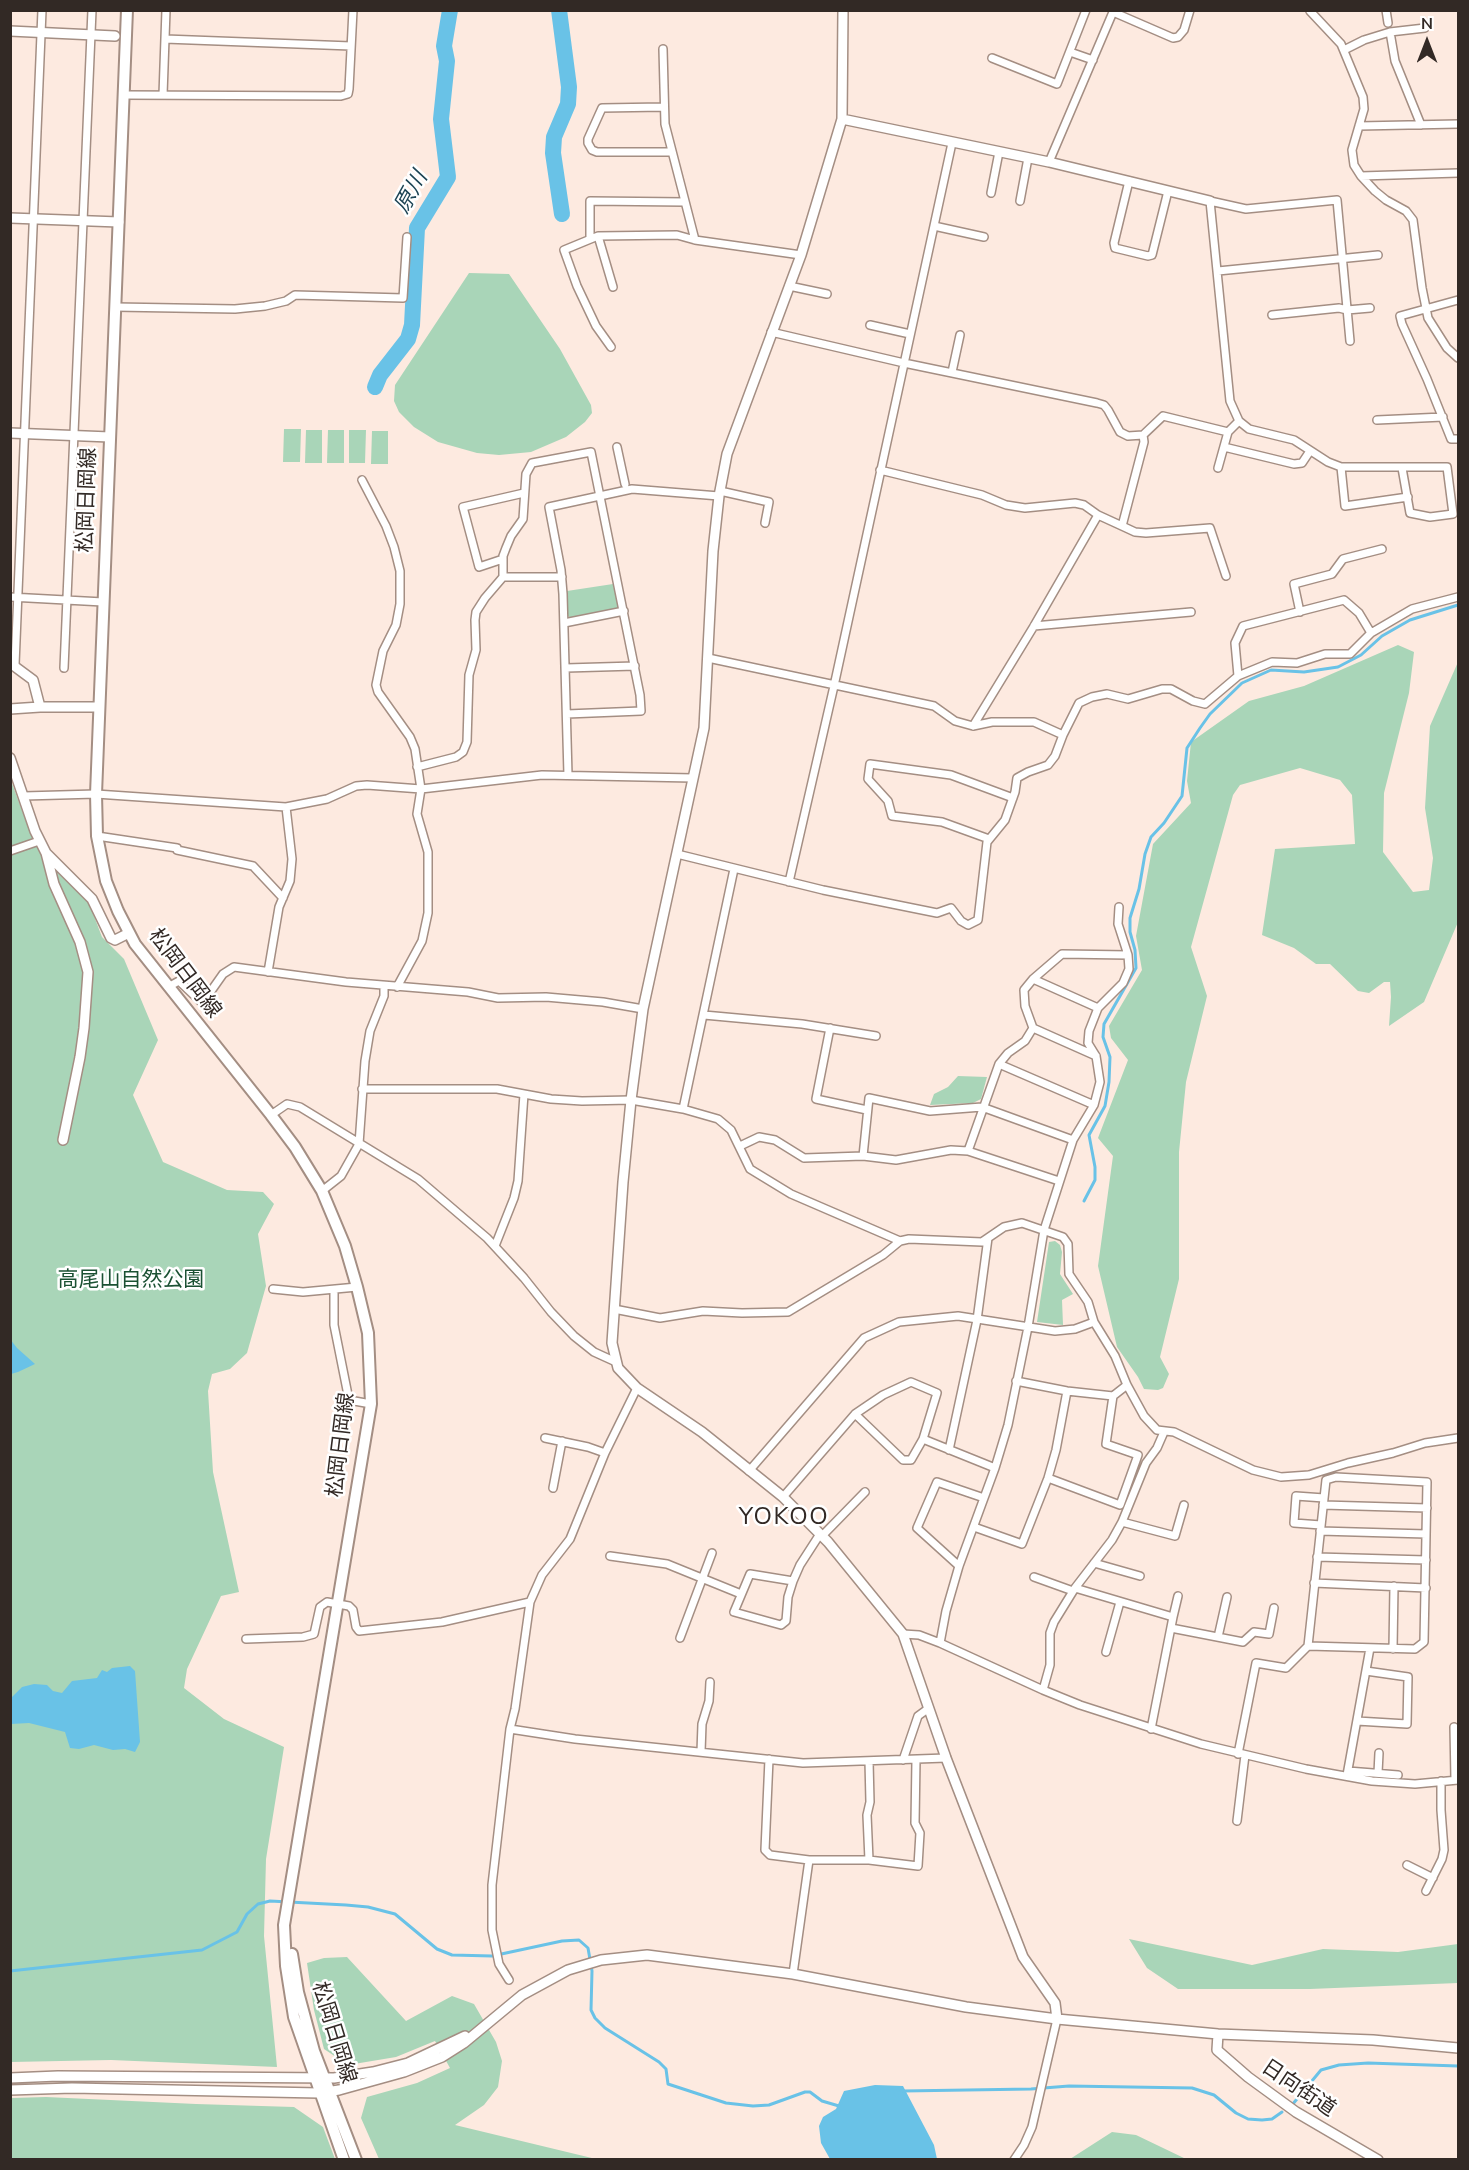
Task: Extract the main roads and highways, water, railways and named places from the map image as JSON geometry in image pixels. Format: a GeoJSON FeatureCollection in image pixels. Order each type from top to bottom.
{"type":"FeatureCollection","features":[{"type":"Feature","properties":{"kind":"main road","name":"松岡日岡線"},"geometry":{"type":"LineString","coordinates":[[127,10],[99,707],[97,836],[106,881],[129,933],[168,987],[295,1147],[322,1191],[342,1238],[368,1333],[370,1404],[287,1915],[291,1925],[294,1993],[314,2051],[319,2079],[356,2160]]}},
{"type":"Feature","properties":{"kind":"main road","name":"松岡日岡線"},"geometry":{"type":"LineString","coordinates":[[324,2092],[344,2160]]}},
{"type":"Feature","properties":{"kind":"water"},"geometry":{"type":"Polygon","coordinates":[[[10,1339],[17,1348],[35,1364],[11,1374],[10,1339]]]}},
{"type":"Feature","properties":{"kind":"water"},"geometry":{"type":"Polygon","coordinates":[[[130,1666],[135,1671],[140,1742],[135,1752],[94,1745],[79,1749],[70,1748],[65,1732],[29,1723],[11,1724],[11,1698],[22,1687],[34,1684],[47,1685],[53,1691],[62,1693],[72,1681],[97,1678],[102,1670],[107,1672],[112,1668],[130,1666]]]}},
{"type":"Feature","properties":{"kind":"water"},"geometry":{"type":"Polygon","coordinates":[[[875,2085],[903,2086],[934,2145],[937,2159],[830,2159],[821,2143],[819,2126],[823,2117],[836,2109],[844,2091],[875,2085]]]}},
{"type":"Feature","properties":{"kind":"waterway","name":"原川"},"geometry":{"type":"LineString","coordinates":[[375,387],[380,375],[408,339],[412,325],[417,228],[448,177],[441,119],[447,61],[444,46],[450,10]]}},
{"type":"Feature","properties":{"kind":"waterway"},"geometry":{"type":"LineString","coordinates":[[559,10],[569,87],[568,104],[554,137],[553,153],[562,214]]}},
{"type":"Feature","properties":{"kind":"waterway"},"geometry":{"type":"LineString","coordinates":[[1084,1201],[1095,1180],[1089,1135],[1105,1106],[1109,1082],[1110,1057],[1103,1037],[1104,1024],[1136,968],[1130,918],[1151,837],[1164,823],[1182,796],[1187,748],[1210,714],[1242,683],[1271,670],[1304,672],[1338,667],[1361,655],[1382,636],[1410,620],[1458,605]]}},
{"type":"Feature","properties":{"kind":"waterway"},"geometry":{"type":"LineString","coordinates":[[10,1971],[202,1950],[237,1932],[247,1914],[258,1904],[270,1901],[368,1907],[395,1914],[437,1949],[452,1955],[492,1956],[562,1941],[579,1940],[588,1948],[592,1971],[591,2010],[595,2018],[605,2028],[659,2062],[666,2069],[668,2084],[726,2103],[769,2105],[810,2092],[822,2101],[839,2106]]}},
{"type":"Feature","properties":{"kind":"waterway"},"geometry":{"type":"LineString","coordinates":[[1292,2105],[1321,2070],[1339,2065],[1368,2063],[1458,2066]]}},
{"type":"Feature","properties":{"kind":"waterway"},"geometry":{"type":"LineString","coordinates":[[903,2091],[1031,2089],[1069,2086],[1192,2088],[1214,2095],[1236,2113],[1248,2119],[1272,2119],[1282,2112]]}},
{"type":"Feature","properties":{"kind":"district","name":"YOKOO"},"geometry":{"type":"Point","coordinates":[784,1518]}},
{"type":"Feature","properties":{"kind":"park label","name":"高尾山自然公園"},"geometry":{"type":"Point","coordinates":[131,1281]}}]}
